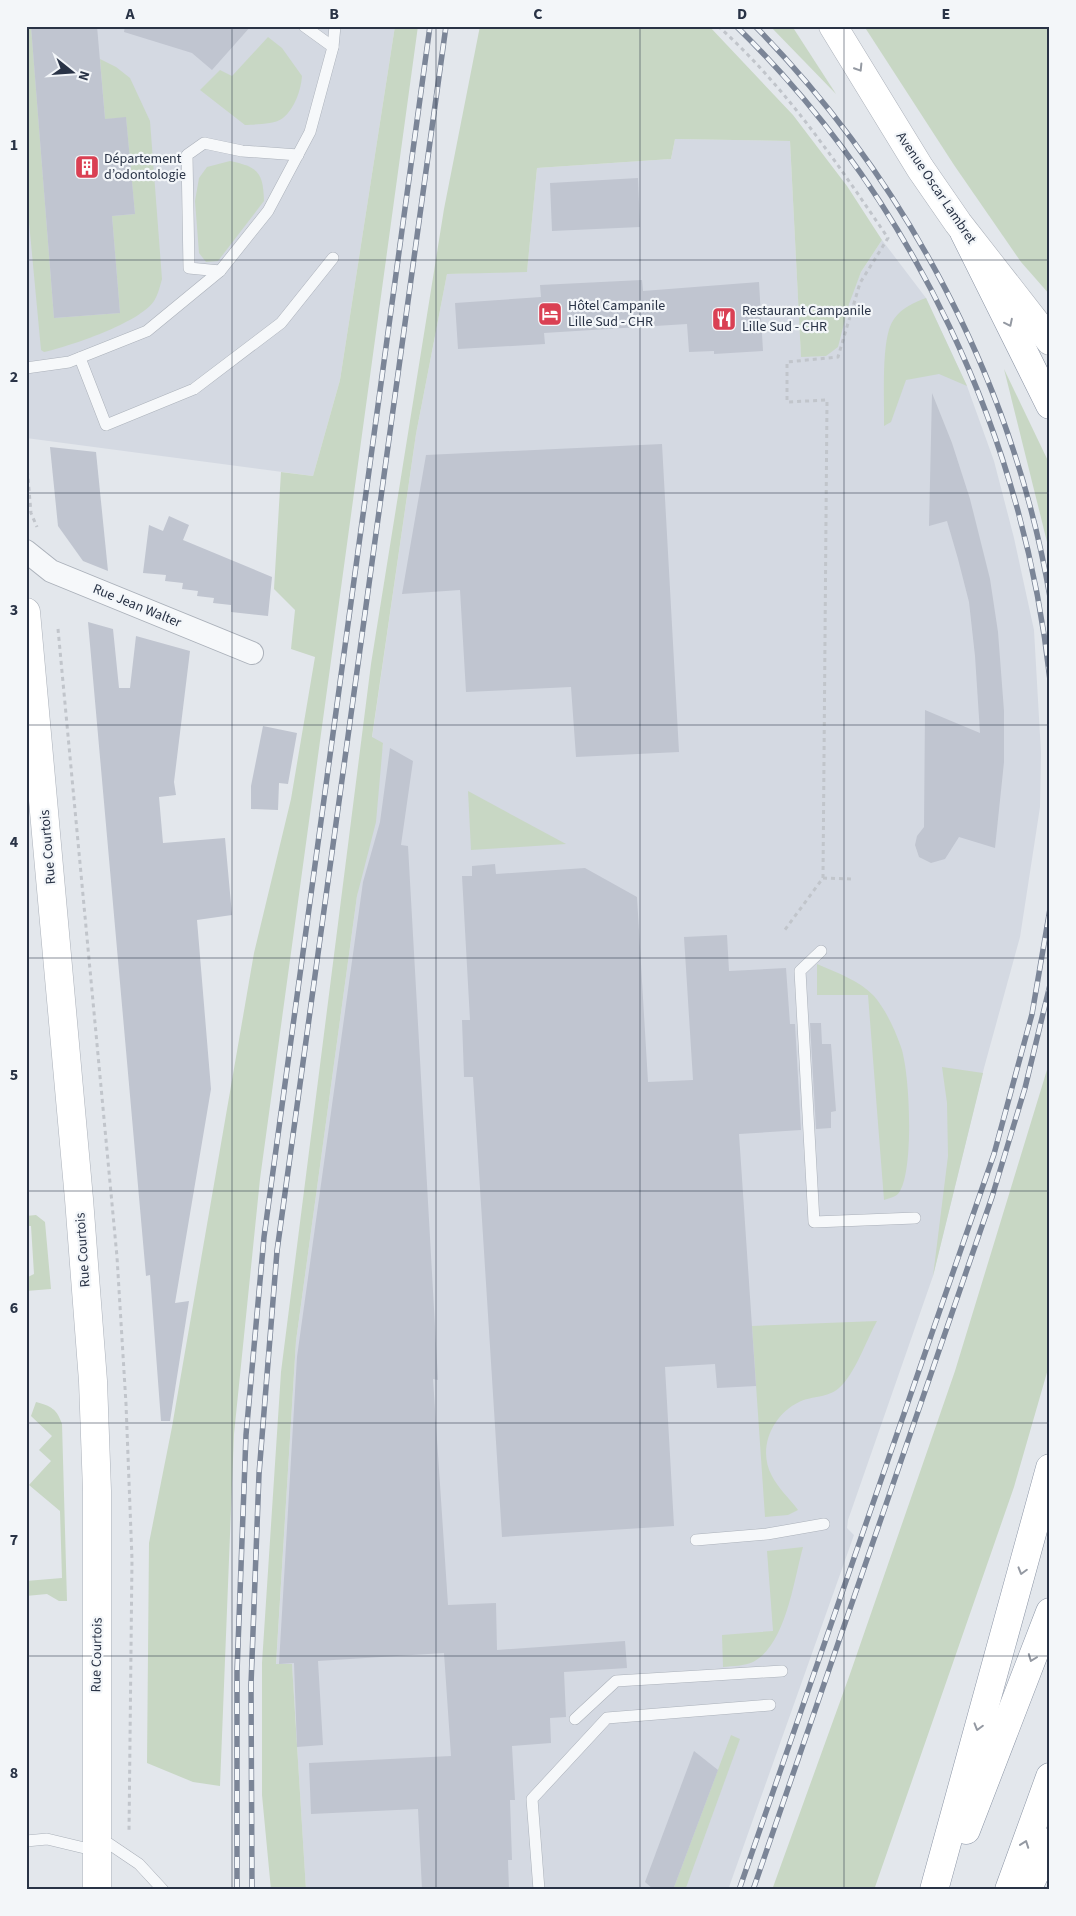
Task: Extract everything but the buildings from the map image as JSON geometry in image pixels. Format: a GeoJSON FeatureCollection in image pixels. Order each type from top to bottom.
{"type":"FeatureCollection","features":[{"type":"Feature","properties":{"kind":"main road","name":"Avenue Oscar Lambret"},"geometry":{"type":"LineString","coordinates":[[833,26],[920,168],[964,232],[1050,341]]}},
{"type":"Feature","properties":{"kind":"main road"},"geometry":{"type":"LineString","coordinates":[[964,232],[1050,405]]}},
{"type":"Feature","properties":{"kind":"main road","name":"Rue Courtois"},"geometry":{"type":"LineString","coordinates":[[26,612],[79,1199],[93,1381],[97,1501],[97,1890]]}},
{"type":"Feature","properties":{"kind":"main road"},"geometry":{"type":"LineString","coordinates":[[934,1890],[1050,1468]]}},
{"type":"Feature","properties":{"kind":"main road"},"geometry":{"type":"LineString","coordinates":[[1035,1524],[1050,1480]]}},
{"type":"Feature","properties":{"kind":"main road"},"geometry":{"type":"LineString","coordinates":[[944,1890],[1050,1612]]}},
{"type":"Feature","properties":{"kind":"main road"},"geometry":{"type":"LineString","coordinates":[[1008,1890],[1050,1777]]}},
{"type":"Feature","properties":{"kind":"main road"},"geometry":{"type":"LineString","coordinates":[[1027,1890],[1050,1842]]}},
{"type":"Feature","properties":{"kind":"street","name":"Rue Jean Walter"},"geometry":{"type":"LineString","coordinates":[[26,551],[50,571],[252,653]]}},
{"type":"Feature","properties":{"kind":"lane"},"geometry":{"type":"LineString","coordinates":[[304,26],[333,47]]}},
{"type":"Feature","properties":{"kind":"lane"},"geometry":{"type":"LineString","coordinates":[[26,368],[69,362],[147,331],[220,271],[268,211],[310,132],[333,47],[335,26]]}},
{"type":"Feature","properties":{"kind":"lane"},"geometry":{"type":"LineString","coordinates":[[220,271],[189,268],[187,155],[204,143],[242,151],[298,155]]}},
{"type":"Feature","properties":{"kind":"lane"},"geometry":{"type":"LineString","coordinates":[[80,358],[106,425],[194,389],[281,323],[333,258]]}},
{"type":"Feature","properties":{"kind":"lane"},"geometry":{"type":"LineString","coordinates":[[821,951],[800,971],[814,1222],[915,1218]]}},
{"type":"Feature","properties":{"kind":"lane"},"geometry":{"type":"LineString","coordinates":[[696,1540],[766,1534],[824,1524]]}},
{"type":"Feature","properties":{"kind":"lane"},"geometry":{"type":"LineString","coordinates":[[575,1719],[616,1682],[782,1671]]}},
{"type":"Feature","properties":{"kind":"lane"},"geometry":{"type":"LineString","coordinates":[[538,1890],[532,1799],[607,1718],[770,1704]]}},
{"type":"Feature","properties":{"kind":"lane"},"geometry":{"type":"LineString","coordinates":[[26,1841],[48,1839],[97,1843],[139,1864],[163,1890]]}},
{"type":"Feature","properties":{"kind":"path"},"geometry":{"type":"LineString","coordinates":[[718,26],[734,40],[811,126],[888,238],[860,283],[838,357],[787,362],[787,402],[827,400],[823,878],[784,930]]}},
{"type":"Feature","properties":{"kind":"path"},"geometry":{"type":"LineString","coordinates":[[823,878],[853,879]]}},
{"type":"Feature","properties":{"kind":"shaded area"},"geometry":{"type":"Polygon","coordinates":[[[26,26],[395,26],[340,380],[313,476],[26,438],[26,26]]]}},
{"type":"Feature","properties":{"kind":"shaded area"},"geometry":{"type":"Polygon","coordinates":[[[675,139],[790,141],[801,356],[826,356],[861,272],[882,240],[926,298],[967,386],[994,461],[1014,538],[1034,630],[1041,753],[1040,807],[1020,937],[984,1068],[933,1276],[848,1520],[847,1528],[854,1535],[728,1890],[306,1890],[292,1665],[276,1665],[296,1341],[357,896],[383,744],[372,738],[416,434],[447,274],[527,271],[537,168],[671,159],[675,139]]]}},
{"type":"Feature","properties":{"kind":"green space"},"geometry":{"type":"Polygon","coordinates":[[[26,26],[31,26],[54,318],[120,313],[112,216],[135,214],[126,118],[105,119],[100,59],[116,67],[130,78],[150,121],[162,279],[154,301],[134,317],[87,339],[44,352],[41,350],[26,190],[26,26]]]}},
{"type":"Feature","properties":{"kind":"green space"},"geometry":{"type":"Polygon","coordinates":[[[395,26],[418,26],[260,1179],[234,1434],[220,1786],[193,1782],[147,1763],[149,1543],[172,1427],[254,953],[291,799],[315,657],[291,649],[295,610],[274,589],[281,472],[313,476],[340,380],[395,26]]]}},
{"type":"Feature","properties":{"kind":"green space"},"geometry":{"type":"Polygon","coordinates":[[[480,26],[709,26],[793,115],[847,186],[882,240],[861,272],[849,304],[838,347],[826,356],[801,357],[790,141],[675,139],[671,159],[537,168],[527,272],[447,274],[416,434],[372,737],[383,743],[376,822],[357,896],[296,1341],[276,1664],[292,1664],[306,1890],[271,1890],[262,1795],[262,1663],[281,1372],[371,664],[444,209],[480,26]]]}},
{"type":"Feature","properties":{"kind":"green space"},"geometry":{"type":"Polygon","coordinates":[[[770,26],[792,26],[836,94],[770,26]]]}},
{"type":"Feature","properties":{"kind":"green space"},"geometry":{"type":"Polygon","coordinates":[[[864,26],[1050,26],[1050,295],[1021,262],[954,165],[864,26]]]}},
{"type":"Feature","properties":{"kind":"green space"},"geometry":{"type":"Polygon","coordinates":[[[268,37],[282,48],[302,76],[300,87],[294,104],[283,118],[270,123],[245,125],[200,90],[220,70],[232,76],[268,37]]]}},
{"type":"Feature","properties":{"kind":"green space"},"geometry":{"type":"Polygon","coordinates":[[[230,161],[247,166],[258,173],[262,184],[264,201],[218,261],[206,262],[199,253],[195,201],[199,178],[207,167],[230,161]]]}},
{"type":"Feature","properties":{"kind":"green space"},"geometry":{"type":"Polygon","coordinates":[[[926,298],[967,386],[939,374],[906,380],[891,422],[884,426],[884,370],[890,328],[894,319],[901,311],[926,298]]]}},
{"type":"Feature","properties":{"kind":"green space"},"geometry":{"type":"Polygon","coordinates":[[[1004,369],[1050,465],[1050,554],[1004,369]]]}},
{"type":"Feature","properties":{"kind":"green space"},"geometry":{"type":"Polygon","coordinates":[[[468,791],[566,844],[471,850],[468,791]]]}},
{"type":"Feature","properties":{"kind":"green space"},"geometry":{"type":"Polygon","coordinates":[[[817,964],[855,981],[868,990],[890,1020],[901,1047],[907,1077],[909,1142],[907,1162],[899,1193],[884,1200],[868,995],[817,995],[817,964]]]}},
{"type":"Feature","properties":{"kind":"green space"},"geometry":{"type":"Polygon","coordinates":[[[1050,1060],[1050,1362],[1014,1487],[874,1890],[772,1890],[850,1674],[955,1371],[1050,1060]]]}},
{"type":"Feature","properties":{"kind":"green space"},"geometry":{"type":"Polygon","coordinates":[[[942,1067],[983,1073],[933,1276],[948,1156],[947,1103],[942,1067]]]}},
{"type":"Feature","properties":{"kind":"green space"},"geometry":{"type":"Polygon","coordinates":[[[36,1215],[45,1222],[51,1289],[26,1291],[26,1278],[34,1274],[31,1226],[26,1226],[26,1216],[36,1215]]]}},
{"type":"Feature","properties":{"kind":"green space"},"geometry":{"type":"Polygon","coordinates":[[[877,1321],[845,1382],[830,1394],[799,1402],[789,1408],[775,1424],[767,1444],[768,1466],[777,1485],[798,1510],[788,1515],[765,1517],[752,1326],[877,1321]]]}},
{"type":"Feature","properties":{"kind":"green space"},"geometry":{"type":"Polygon","coordinates":[[[36,1402],[53,1409],[62,1424],[67,1601],[59,1601],[47,1594],[26,1596],[26,1581],[62,1578],[60,1511],[29,1485],[51,1461],[39,1450],[52,1436],[31,1416],[36,1402]]]}},
{"type":"Feature","properties":{"kind":"green space"},"geometry":{"type":"Polygon","coordinates":[[[803,1547],[787,1610],[781,1627],[773,1641],[764,1653],[753,1662],[723,1667],[722,1635],[773,1631],[767,1551],[803,1547]]]}},
{"type":"Feature","properties":{"kind":"green space"},"geometry":{"type":"Polygon","coordinates":[[[731,1735],[740,1739],[687,1885],[685,1890],[673,1890],[731,1735]]]}},
{"type":"Feature","properties":{"kind":"railway"},"geometry":{"type":"LineString","coordinates":[[237,1890],[237,1672],[246,1435],[264,1237],[430,26]]}},
{"type":"Feature","properties":{"kind":"railway"},"geometry":{"type":"LineString","coordinates":[[252,1890],[251,1685],[259,1474],[277,1251],[446,26]]}},
{"type":"Feature","properties":{"kind":"railway"},"geometry":{"type":"LineString","coordinates":[[736,26],[799,94],[856,167],[906,244],[949,326],[985,411],[1014,499],[1036,589],[1050,680]]}},
{"type":"Feature","properties":{"kind":"railway"},"geometry":{"type":"LineString","coordinates":[[755,26],[810,86],[860,151],[905,218],[946,289],[980,363],[1010,439],[1033,517],[1050,597]]}},
{"type":"Feature","properties":{"kind":"railway"},"geometry":{"type":"LineString","coordinates":[[739,1890],[994,1154],[1032,1014],[1050,909]]}},
{"type":"Feature","properties":{"kind":"railway"},"geometry":{"type":"LineString","coordinates":[[753,1890],[992,1197],[1025,1088],[1050,985]]}},
{"type":"Feature","properties":{"kind":"place","name":"Département d’odontologie"},"geometry":{"type":"Point","coordinates":[87,167]}},
{"type":"Feature","properties":{"kind":"place","name":"Hôtel Campanile Lille Sud - CHR"},"geometry":{"type":"Point","coordinates":[550,314]}},
{"type":"Feature","properties":{"kind":"place","name":"Restaurant Campanile Lille Sud - CHR"},"geometry":{"type":"Point","coordinates":[724,319]}}]}
